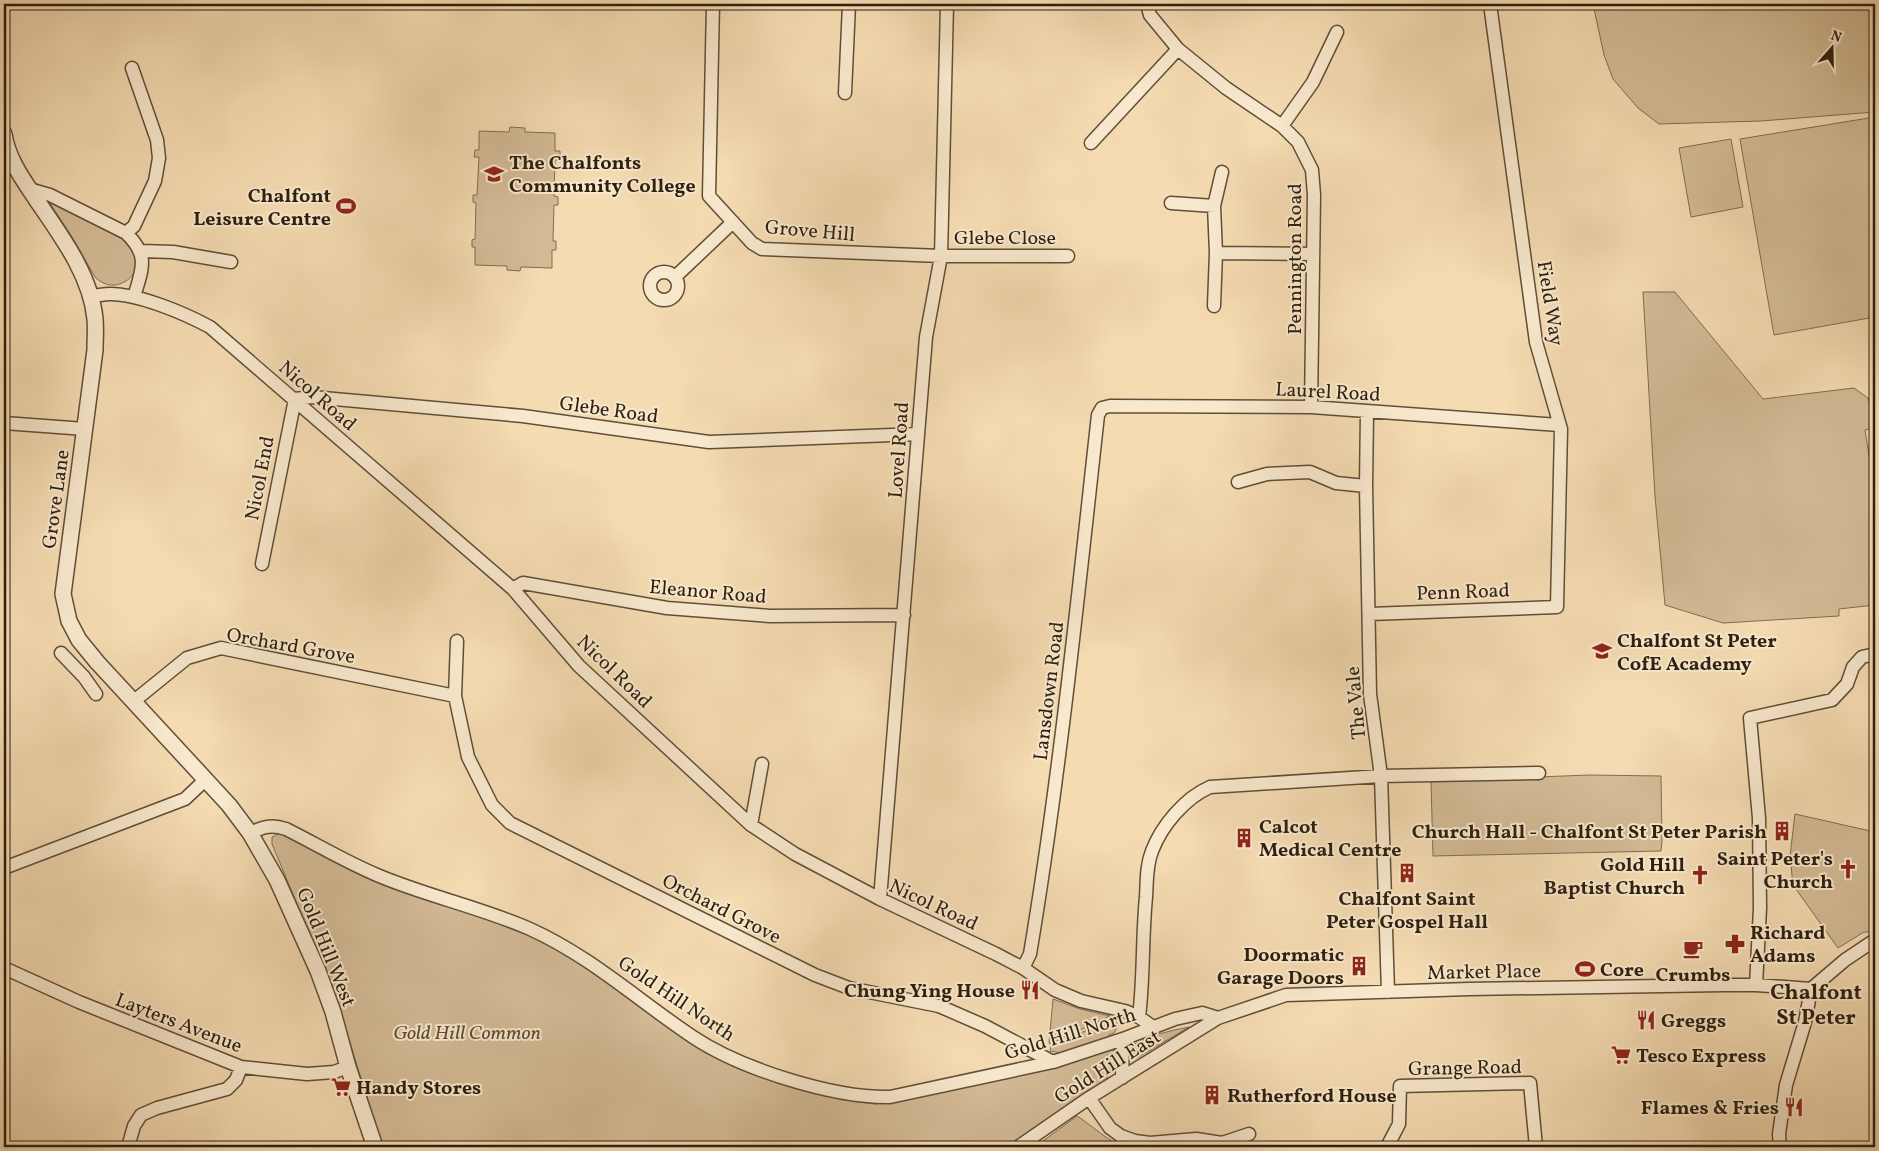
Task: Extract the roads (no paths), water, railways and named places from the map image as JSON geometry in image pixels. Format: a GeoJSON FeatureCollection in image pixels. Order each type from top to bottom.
{"type":"FeatureCollection","features":[{"type":"Feature","properties":{"kind":"street","name":"Grove Hill"},"geometry":{"type":"LineString","coordinates":[[713,4],[708,196],[752,243],[762,249],[941,256]]}},
{"type":"Feature","properties":{"kind":"street"},"geometry":{"type":"LineString","coordinates":[[846,93],[849,4]]}},
{"type":"Feature","properties":{"kind":"street","name":"Lovel Road"},"geometry":{"type":"LineString","coordinates":[[880,899],[926,337],[941,256],[946,4]]}},
{"type":"Feature","properties":{"kind":"street","name":"Pennington Road"},"geometry":{"type":"LineString","coordinates":[[1147,4],[1150,16],[1178,49],[1226,88],[1282,126],[1298,142],[1312,170],[1314,195],[1311,406]]}},
{"type":"Feature","properties":{"kind":"street","name":"Field Way"},"geometry":{"type":"LineString","coordinates":[[1490,4],[1536,342],[1560,425],[1557,607]]}},
{"type":"Feature","properties":{"kind":"street"},"geometry":{"type":"LineString","coordinates":[[1282,126],[1313,82],[1337,32]]}},
{"type":"Feature","properties":{"kind":"street"},"geometry":{"type":"LineString","coordinates":[[1091,143],[1178,49]]}},
{"type":"Feature","properties":{"kind":"street"},"geometry":{"type":"LineString","coordinates":[[126,233],[134,226],[155,181],[159,158],[156,140],[132,68]]}},
{"type":"Feature","properties":{"kind":"street","name":"Grove Lane"},"geometry":{"type":"LineString","coordinates":[[4,134],[6,149],[80,270],[90,296],[95,319],[95,350],[63,594],[70,621],[80,640],[97,662],[205,780]]}},
{"type":"Feature","properties":{"kind":"street"},"geometry":{"type":"LineString","coordinates":[[1214,306],[1216,254],[1214,206],[1222,172]]}},
{"type":"Feature","properties":{"kind":"street"},"geometry":{"type":"LineString","coordinates":[[29,189],[50,195],[126,233],[141,252],[142,268],[134,297]]}},
{"type":"Feature","properties":{"kind":"street"},"geometry":{"type":"LineString","coordinates":[[1171,203],[1214,206]]}},
{"type":"Feature","properties":{"kind":"street"},"geometry":{"type":"LineString","coordinates":[[675,277],[733,222]]}},
{"type":"Feature","properties":{"kind":"street"},"geometry":{"type":"LineString","coordinates":[[141,252],[173,252],[231,262]]}},
{"type":"Feature","properties":{"kind":"street"},"geometry":{"type":"LineString","coordinates":[[1216,254],[1313,254]]}},
{"type":"Feature","properties":{"kind":"street","name":"Glebe Close"},"geometry":{"type":"LineString","coordinates":[[941,256],[1068,256]]}},
{"type":"Feature","properties":{"kind":"street","name":"Nicol Road"},"geometry":{"type":"LineString","coordinates":[[90,296],[110,294],[134,297],[192,317],[210,327],[512,589],[579,666],[751,825],[794,854],[880,899],[1023,968],[1055,990],[1081,1001],[1125,1011],[1153,1027]]}},
{"type":"Feature","properties":{"kind":"street","name":"Glebe Road"},"geometry":{"type":"LineString","coordinates":[[295,399],[312,396],[523,416],[709,442],[918,434]]}},
{"type":"Feature","properties":{"kind":"street","name":"Nicol End"},"geometry":{"type":"LineString","coordinates":[[262,564],[295,399]]}},
{"type":"Feature","properties":{"kind":"street","name":"Laurel Road"},"geometry":{"type":"LineString","coordinates":[[1098,415],[1102,408],[1110,406],[1311,406],[1367,412],[1560,425]]}},
{"type":"Feature","properties":{"kind":"street","name":"The Vale"},"geometry":{"type":"LineString","coordinates":[[1367,412],[1366,486],[1370,614],[1370,694],[1381,776],[1388,992]]}},
{"type":"Feature","properties":{"kind":"street","name":"Lansdown Road"},"geometry":{"type":"LineString","coordinates":[[1023,968],[1030,954],[1047,852],[1069,677],[1098,415]]}},
{"type":"Feature","properties":{"kind":"street"},"geometry":{"type":"LineString","coordinates":[[4,422],[85,429]]}},
{"type":"Feature","properties":{"kind":"street"},"geometry":{"type":"LineString","coordinates":[[1238,482],[1267,474],[1310,472],[1336,483],[1366,486]]}},
{"type":"Feature","properties":{"kind":"street","name":"Eleanor Road"},"geometry":{"type":"LineString","coordinates":[[512,589],[523,583],[667,608],[770,616],[904,615]]}},
{"type":"Feature","properties":{"kind":"street","name":"Penn Road"},"geometry":{"type":"LineString","coordinates":[[1370,614],[1557,607]]}},
{"type":"Feature","properties":{"kind":"street","name":"Orchard Grove"},"geometry":{"type":"LineString","coordinates":[[457,641],[455,696],[468,757],[492,805],[510,822],[815,975],[849,988],[939,1006],[985,1026],[1053,1062]]}},
{"type":"Feature","properties":{"kind":"street","name":"Orchard Grove"},"geometry":{"type":"LineString","coordinates":[[134,701],[187,658],[221,648],[455,696]]}},
{"type":"Feature","properties":{"kind":"street"},"geometry":{"type":"LineString","coordinates":[[61,653],[84,677],[96,694]]}},
{"type":"Feature","properties":{"kind":"street"},"geometry":{"type":"LineString","coordinates":[[1756,984],[1760,908],[1759,834],[1750,718],[1832,700],[1847,684],[1853,667],[1862,658],[1875,654]]}},
{"type":"Feature","properties":{"kind":"street"},"geometry":{"type":"LineString","coordinates":[[84,677],[97,662]]}},
{"type":"Feature","properties":{"kind":"street"},"geometry":{"type":"LineString","coordinates":[[751,825],[762,764]]}},
{"type":"Feature","properties":{"kind":"street"},"geometry":{"type":"LineString","coordinates":[[1138,1017],[1141,995],[1148,863],[1157,840],[1177,812],[1200,792],[1210,787],[1381,776],[1539,773]]}},
{"type":"Feature","properties":{"kind":"street"},"geometry":{"type":"LineString","coordinates":[[4,868],[185,799],[205,780]]}},
{"type":"Feature","properties":{"kind":"street","name":"Gold Hill West"},"geometry":{"type":"LineString","coordinates":[[205,780],[229,805],[250,834],[277,880],[318,971],[333,1012],[348,1067],[376,1147]]}},
{"type":"Feature","properties":{"kind":"street","name":"Gold Hill North"},"geometry":{"type":"LineString","coordinates":[[250,834],[264,827],[275,826],[286,829],[376,875],[530,929],[570,949],[694,1038],[725,1055],[778,1076],[849,1095],[872,1098],[890,1097],[1053,1062],[1123,1039],[1175,1019],[1202,1013],[1218,1018]]}},
{"type":"Feature","properties":{"kind":"street"},"geometry":{"type":"LineString","coordinates":[[1780,1147],[1779,1134],[1786,1085],[1805,1022],[1811,990],[1845,960],[1875,940]]}},
{"type":"Feature","properties":{"kind":"street","name":"Layters Avenue"},"geometry":{"type":"LineString","coordinates":[[4,968],[78,1002],[241,1067],[307,1074],[334,1072],[348,1067]]}},
{"type":"Feature","properties":{"kind":"street","name":"Market Place"},"geometry":{"type":"LineString","coordinates":[[1218,1018],[1286,995],[1756,984],[1811,990]]}},
{"type":"Feature","properties":{"kind":"street","name":"Gold Hill East"},"geometry":{"type":"LineString","coordinates":[[1018,1147],[1089,1098],[1218,1018]]}},
{"type":"Feature","properties":{"kind":"street"},"geometry":{"type":"LineString","coordinates":[[1122,1078],[1123,1039]]}},
{"type":"Feature","properties":{"kind":"street"},"geometry":{"type":"LineString","coordinates":[[128,1147],[134,1126],[141,1115],[157,1108],[227,1089],[236,1080],[241,1067]]}},
{"type":"Feature","properties":{"kind":"street","name":"Grange Road"},"geometry":{"type":"LineString","coordinates":[[1387,1147],[1399,1124],[1400,1086],[1520,1083],[1530,1083],[1536,1147]]}},
{"type":"Feature","properties":{"kind":"street"},"geometry":{"type":"LineString","coordinates":[[1089,1098],[1110,1128],[1121,1136],[1135,1141],[1150,1143],[1196,1139],[1222,1143],[1249,1134]]}},
{"type":"Feature","properties":{"kind":"place","name":"The Chalfonts Community College"},"geometry":{"type":"Point","coordinates":[494,174]}},
{"type":"Feature","properties":{"kind":"place","name":"Chalfont Leisure Centre"},"geometry":{"type":"Point","coordinates":[346,206]}},
{"type":"Feature","properties":{"kind":"place","name":"Chalfont St Peter CofE Academy"},"geometry":{"type":"Point","coordinates":[1602,651]}},
{"type":"Feature","properties":{"kind":"place","name":"Church Hall - Chalfont St Peter Parish"},"geometry":{"type":"Point","coordinates":[1782,831]}},
{"type":"Feature","properties":{"kind":"place","name":"Calcot Medical Centre"},"geometry":{"type":"Point","coordinates":[1244,838]}},
{"type":"Feature","properties":{"kind":"place","name":"Saint Peter's Church"},"geometry":{"type":"Point","coordinates":[1848,869]}},
{"type":"Feature","properties":{"kind":"place","name":"Chalfont Saint Peter Gospel Hall"},"geometry":{"type":"Point","coordinates":[1407,873]}},
{"type":"Feature","properties":{"kind":"place","name":"Gold Hill Baptist Church"},"geometry":{"type":"Point","coordinates":[1700,875]}},
{"type":"Feature","properties":{"kind":"place","name":"Richard Adams"},"geometry":{"type":"Point","coordinates":[1735,944]}},
{"type":"Feature","properties":{"kind":"place","name":"Crumbs"},"geometry":{"type":"Point","coordinates":[1693,949]}},
{"type":"Feature","properties":{"kind":"place","name":"Doormatic Garage Doors"},"geometry":{"type":"Point","coordinates":[1359,966]}},
{"type":"Feature","properties":{"kind":"place","name":"Core"},"geometry":{"type":"Point","coordinates":[1585,969]}},
{"type":"Feature","properties":{"kind":"place","name":"Chung Ying House"},"geometry":{"type":"Point","coordinates":[1030,990]}},
{"type":"Feature","properties":{"kind":"place","name":"Greggs"},"geometry":{"type":"Point","coordinates":[1646,1020]}},
{"type":"Feature","properties":{"kind":"place","name":"Tesco Express"},"geometry":{"type":"Point","coordinates":[1621,1055]}},
{"type":"Feature","properties":{"kind":"place","name":"Handy Stores"},"geometry":{"type":"Point","coordinates":[341,1087]}},
{"type":"Feature","properties":{"kind":"place","name":"Rutherford House"},"geometry":{"type":"Point","coordinates":[1212,1095]}},
{"type":"Feature","properties":{"kind":"place","name":"Flames & Fries"},"geometry":{"type":"Point","coordinates":[1794,1107]}},
{"type":"Feature","properties":{"kind":"district","name":"Chalfont St Peter"},"geometry":{"type":"Point","coordinates":[1816,1004]}},
{"type":"Feature","properties":{"kind":"park label","name":"Gold Hill Common"},"geometry":{"type":"Point","coordinates":[467,1032]}}]}
